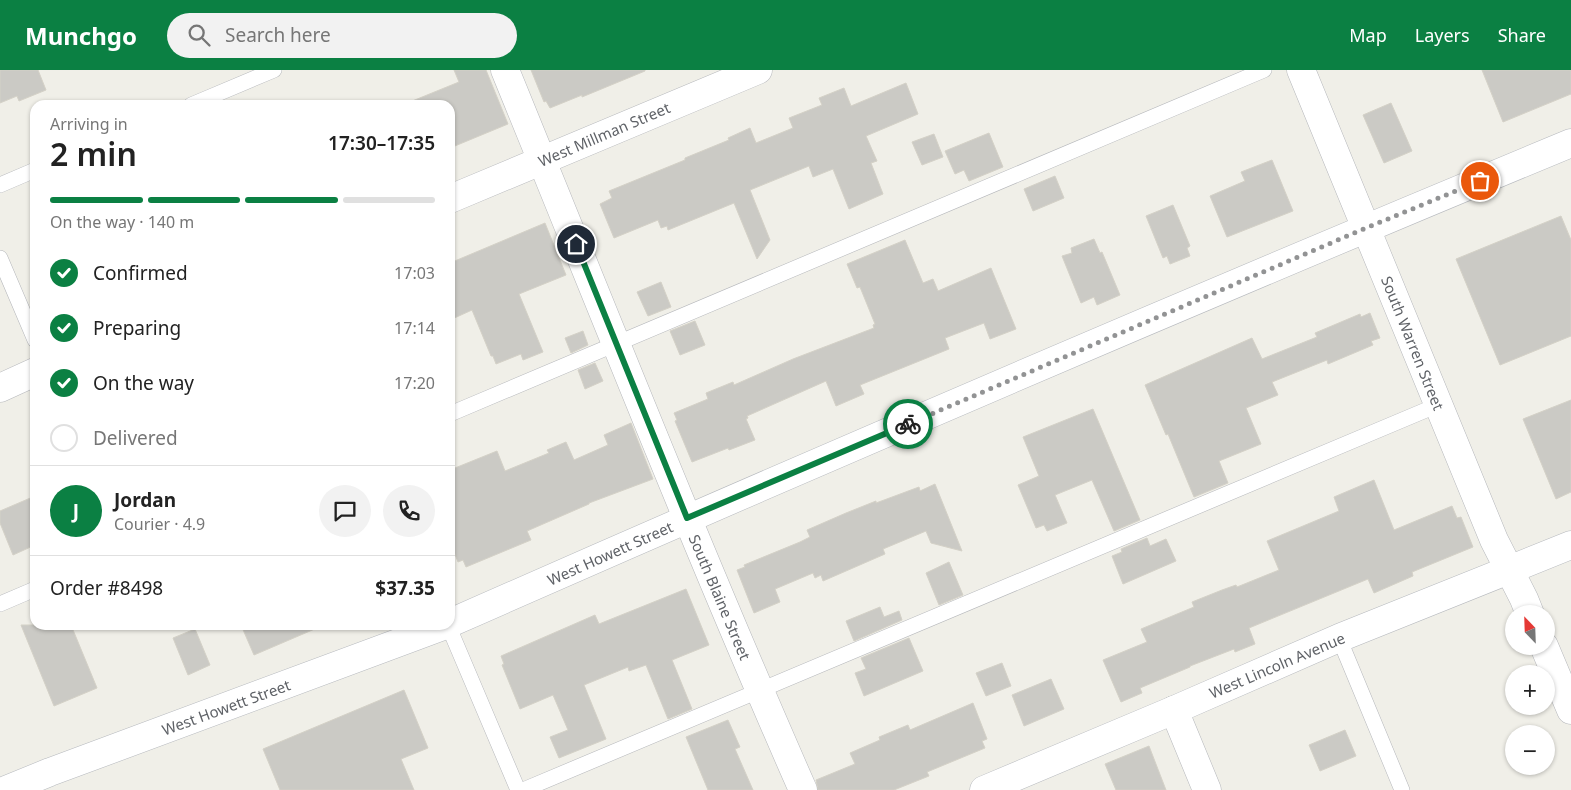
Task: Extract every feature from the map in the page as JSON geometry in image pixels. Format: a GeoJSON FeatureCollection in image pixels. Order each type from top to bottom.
{"type":"FeatureCollection","features":[{"type":"Feature","properties":{"kind":"main road","name":"South Blaine Street"},"geometry":{"type":"LineString","coordinates":[[505,70],[687,518],[803,790]]}},
{"type":"Feature","properties":{"kind":"main road","name":"West Millman Street"},"geometry":{"type":"LineString","coordinates":[[455,196],[758,70]]}},
{"type":"Feature","properties":{"kind":"main road","name":"South Warren Street"},"geometry":{"type":"LineString","coordinates":[[1301,70],[1494,540],[1526,605]]}},
{"type":"Feature","properties":{"kind":"main road","name":"West Howett Street"},"geometry":{"type":"LineString","coordinates":[[455,621],[687,518],[1366,228],[1571,143]]}},
{"type":"Feature","properties":{"kind":"main road"},"geometry":{"type":"LineString","coordinates":[[0,388],[30,374]]}},
{"type":"Feature","properties":{"kind":"main road","name":"West Lincoln Avenue"},"geometry":{"type":"LineString","coordinates":[[994,788],[1338,638],[1571,545]]}},
{"type":"Feature","properties":{"kind":"main road","name":"West Howett Street"},"geometry":{"type":"LineString","coordinates":[[6,790],[432,630]]}},
{"type":"Feature","properties":{"kind":"main road"},"geometry":{"type":"LineString","coordinates":[[1548,655],[1571,710]]}},
{"type":"Feature","properties":{"kind":"main road"},"geometry":{"type":"LineString","coordinates":[[1174,710],[1207,790]]}},
{"type":"Feature","properties":{"kind":"lane"},"geometry":{"type":"LineString","coordinates":[[203,100],[274,70]]}},
{"type":"Feature","properties":{"kind":"lane"},"geometry":{"type":"LineString","coordinates":[[455,412],[1264,70]]}},
{"type":"Feature","properties":{"kind":"lane"},"geometry":{"type":"LineString","coordinates":[[0,185],[30,172]]}},
{"type":"Feature","properties":{"kind":"lane"},"geometry":{"type":"LineString","coordinates":[[0,258],[30,328]]}},
{"type":"Feature","properties":{"kind":"lane"},"geometry":{"type":"LineString","coordinates":[[523,790],[1438,405]]}},
{"type":"Feature","properties":{"kind":"lane"},"geometry":{"type":"LineString","coordinates":[[0,604],[30,591]]}},
{"type":"Feature","properties":{"kind":"lane"},"geometry":{"type":"LineString","coordinates":[[451,630],[518,790]]}},
{"type":"Feature","properties":{"kind":"lane"},"geometry":{"type":"LineString","coordinates":[[1338,638],[1402,790]]}},
{"type":"Feature","properties":{"kind":"building"},"geometry":{"type":"Polygon","coordinates":[[[0,70],[38,70],[46,90],[19,101],[17,96],[0,103],[0,70]]]}},
{"type":"Feature","properties":{"kind":"building"},"geometry":{"type":"Polygon","coordinates":[[[454,70],[486,70],[508,124],[455,146],[455,100],[415,100],[459,82],[454,70]]]}},
{"type":"Feature","properties":{"kind":"building"},"geometry":{"type":"Polygon","coordinates":[[[531,70],[645,71],[550,108],[546,101],[544,102],[531,70]]]}},
{"type":"Feature","properties":{"kind":"building"},"geometry":{"type":"Polygon","coordinates":[[[1482,70],[1571,70],[1571,94],[1503,122],[1482,70]]]}},
{"type":"Feature","properties":{"kind":"building"},"geometry":{"type":"Polygon","coordinates":[[[906,83],[918,114],[866,136],[877,161],[871,163],[883,194],[849,209],[833,169],[813,177],[809,166],[750,190],[770,240],[757,259],[734,203],[668,230],[667,226],[661,228],[658,220],[614,238],[600,204],[612,198],[609,191],[685,160],[685,158],[729,140],[728,138],[750,128],[756,143],[793,128],[789,118],[822,105],[819,98],[844,88],[851,106],[906,83]]]}},
{"type":"Feature","properties":{"kind":"building"},"geometry":{"type":"Polygon","coordinates":[[[1391,103],[1412,151],[1384,163],[1363,115],[1391,103]]]}},
{"type":"Feature","properties":{"kind":"building"},"geometry":{"type":"Polygon","coordinates":[[[989,133],[1003,167],[969,181],[964,170],[955,174],[945,151],[989,133]]]}},
{"type":"Feature","properties":{"kind":"building"},"geometry":{"type":"Polygon","coordinates":[[[934,134],[943,157],[922,165],[912,142],[934,134]]]}},
{"type":"Feature","properties":{"kind":"building"},"geometry":{"type":"Polygon","coordinates":[[[1272,160],[1293,211],[1227,237],[1210,196],[1245,181],[1241,172],[1272,160]]]}},
{"type":"Feature","properties":{"kind":"building"},"geometry":{"type":"Polygon","coordinates":[[[1055,176],[1064,198],[1033,211],[1024,189],[1055,176]]]}},
{"type":"Feature","properties":{"kind":"building"},"geometry":{"type":"Polygon","coordinates":[[[1173,205],[1190,246],[1187,248],[1190,256],[1170,264],[1167,256],[1163,258],[1146,216],[1173,205]]]}},
{"type":"Feature","properties":{"kind":"building"},"geometry":{"type":"Polygon","coordinates":[[[1561,216],[1571,240],[1571,336],[1500,365],[1456,259],[1561,216]]]}},
{"type":"Feature","properties":{"kind":"building"},"geometry":{"type":"Polygon","coordinates":[[[545,223],[566,275],[519,294],[543,352],[523,360],[521,354],[496,364],[472,310],[455,318],[455,261],[545,223]]]}},
{"type":"Feature","properties":{"kind":"building"},"geometry":{"type":"Polygon","coordinates":[[[1094,239],[1100,253],[1102,252],[1120,295],[1097,305],[1094,297],[1081,303],[1062,256],[1072,253],[1071,248],[1094,239]]]}},
{"type":"Feature","properties":{"kind":"building"},"geometry":{"type":"Polygon","coordinates":[[[905,240],[923,283],[933,279],[938,291],[991,268],[1016,329],[990,339],[984,323],[945,338],[949,349],[860,385],[864,394],[836,406],[826,381],[747,416],[748,418],[746,419],[755,440],[692,462],[675,421],[677,420],[674,413],[708,399],[706,393],[733,382],[734,385],[793,359],[874,328],[873,325],[875,324],[860,287],[857,288],[847,264],[905,240]]]}},
{"type":"Feature","properties":{"kind":"building"},"geometry":{"type":"Polygon","coordinates":[[[661,282],[671,307],[648,316],[637,292],[661,282]]]}},
{"type":"Feature","properties":{"kind":"building"},"geometry":{"type":"Polygon","coordinates":[[[1370,313],[1380,338],[1371,341],[1373,345],[1328,364],[1327,360],[1272,382],[1278,395],[1246,408],[1261,444],[1219,461],[1228,483],[1194,497],[1145,385],[1252,338],[1262,359],[1317,337],[1315,333],[1360,314],[1361,317],[1370,313]]]}},
{"type":"Feature","properties":{"kind":"building"},"geometry":{"type":"Polygon","coordinates":[[[695,321],[705,345],[680,355],[670,331],[695,321]]]}},
{"type":"Feature","properties":{"kind":"building"},"geometry":{"type":"Polygon","coordinates":[[[583,331],[588,345],[571,353],[565,338],[583,331]]]}},
{"type":"Feature","properties":{"kind":"building"},"geometry":{"type":"Polygon","coordinates":[[[595,363],[603,381],[585,389],[578,370],[595,363]]]}},
{"type":"Feature","properties":{"kind":"building"},"geometry":{"type":"Polygon","coordinates":[[[1571,400],[1571,492],[1556,499],[1523,419],[1571,400]]]}},
{"type":"Feature","properties":{"kind":"building"},"geometry":{"type":"Polygon","coordinates":[[[1093,409],[1140,520],[1114,531],[1092,480],[1055,495],[1067,523],[1047,531],[1044,525],[1036,528],[1018,485],[1039,476],[1023,437],[1093,409]]]}},
{"type":"Feature","properties":{"kind":"building"},"geometry":{"type":"Polygon","coordinates":[[[631,423],[653,479],[589,503],[527,531],[531,540],[466,567],[463,560],[458,562],[455,554],[455,468],[497,451],[505,471],[549,453],[547,450],[566,442],[574,460],[608,445],[604,435],[631,423]]]}},
{"type":"Feature","properties":{"kind":"building"},"geometry":{"type":"Polygon","coordinates":[[[1374,480],[1394,530],[1452,506],[1457,518],[1461,517],[1473,547],[1412,572],[1413,576],[1374,593],[1368,579],[1249,628],[1255,644],[1235,652],[1234,649],[1190,666],[1140,688],[1142,693],[1121,702],[1103,660],[1147,642],[1141,629],[1194,607],[1192,602],[1279,570],[1267,541],[1339,511],[1334,497],[1374,480]]]}},
{"type":"Feature","properties":{"kind":"building"},"geometry":{"type":"Polygon","coordinates":[[[935,484],[962,551],[931,543],[926,531],[883,549],[885,554],[823,581],[821,575],[815,578],[813,573],[775,589],[780,602],[754,613],[737,570],[745,567],[744,565],[810,537],[807,530],[846,513],[876,501],[876,503],[919,487],[920,491],[935,484]]]}},
{"type":"Feature","properties":{"kind":"building"},"geometry":{"type":"Polygon","coordinates":[[[30,498],[30,547],[13,555],[0,523],[0,511],[30,498]]]}},
{"type":"Feature","properties":{"kind":"building"},"geometry":{"type":"Polygon","coordinates":[[[1147,538],[1150,546],[1166,539],[1176,561],[1123,584],[1112,556],[1122,552],[1121,549],[1147,538]]]}},
{"type":"Feature","properties":{"kind":"building"},"geometry":{"type":"Polygon","coordinates":[[[949,562],[963,595],[939,605],[926,573],[949,562]]]}},
{"type":"Feature","properties":{"kind":"building"},"geometry":{"type":"Polygon","coordinates":[[[686,589],[709,645],[672,660],[692,709],[668,719],[646,665],[629,671],[628,667],[584,685],[606,739],[559,758],[550,737],[568,730],[553,695],[520,709],[502,665],[504,664],[501,656],[595,615],[599,624],[686,589]]]}},
{"type":"Feature","properties":{"kind":"building"},"geometry":{"type":"Polygon","coordinates":[[[880,607],[884,617],[899,611],[902,620],[854,641],[846,621],[880,607]]]}},
{"type":"Feature","properties":{"kind":"building"},"geometry":{"type":"Polygon","coordinates":[[[21,625],[30,625],[30,630],[73,630],[97,688],[54,706],[21,625]]]}},
{"type":"Feature","properties":{"kind":"building"},"geometry":{"type":"Polygon","coordinates":[[[195,630],[210,665],[188,675],[173,638],[195,630]]]}},
{"type":"Feature","properties":{"kind":"building"},"geometry":{"type":"Polygon","coordinates":[[[243,630],[312,630],[254,655],[243,630]]]}},
{"type":"Feature","properties":{"kind":"building"},"geometry":{"type":"Polygon","coordinates":[[[909,638],[923,671],[864,696],[855,673],[866,669],[861,658],[909,638]]]}},
{"type":"Feature","properties":{"kind":"building"},"geometry":{"type":"Polygon","coordinates":[[[1002,663],[1011,686],[986,696],[976,673],[1002,663]]]}},
{"type":"Feature","properties":{"kind":"building"},"geometry":{"type":"Polygon","coordinates":[[[1051,679],[1064,709],[1024,726],[1012,695],[1051,679]]]}},
{"type":"Feature","properties":{"kind":"building"},"geometry":{"type":"Polygon","coordinates":[[[404,690],[428,748],[401,759],[414,790],[280,790],[263,749],[404,690]]]}},
{"type":"Feature","properties":{"kind":"building"},"geometry":{"type":"Polygon","coordinates":[[[973,703],[987,739],[982,741],[985,748],[927,772],[929,776],[894,790],[818,790],[816,780],[855,764],[850,753],[880,740],[879,737],[908,725],[910,730],[973,703]]]}},
{"type":"Feature","properties":{"kind":"building"},"geometry":{"type":"Polygon","coordinates":[[[728,720],[740,747],[735,749],[753,790],[708,790],[686,737],[728,720]]]}},
{"type":"Feature","properties":{"kind":"building"},"geometry":{"type":"Polygon","coordinates":[[[1345,730],[1356,756],[1320,771],[1309,745],[1345,730]]]}},
{"type":"Feature","properties":{"kind":"building"},"geometry":{"type":"Polygon","coordinates":[[[1149,746],[1166,790],[1116,790],[1105,764],[1149,746]]]}},
{"type":"Feature","properties":{"kind":"way so far"},"geometry":{"type":"LineString","coordinates":[[908,424],[1480,181]]}},
{"type":"Feature","properties":{"kind":"route"},"geometry":{"type":"LineString","coordinates":[[576,244],[687,518],[908,424]]}}]}
